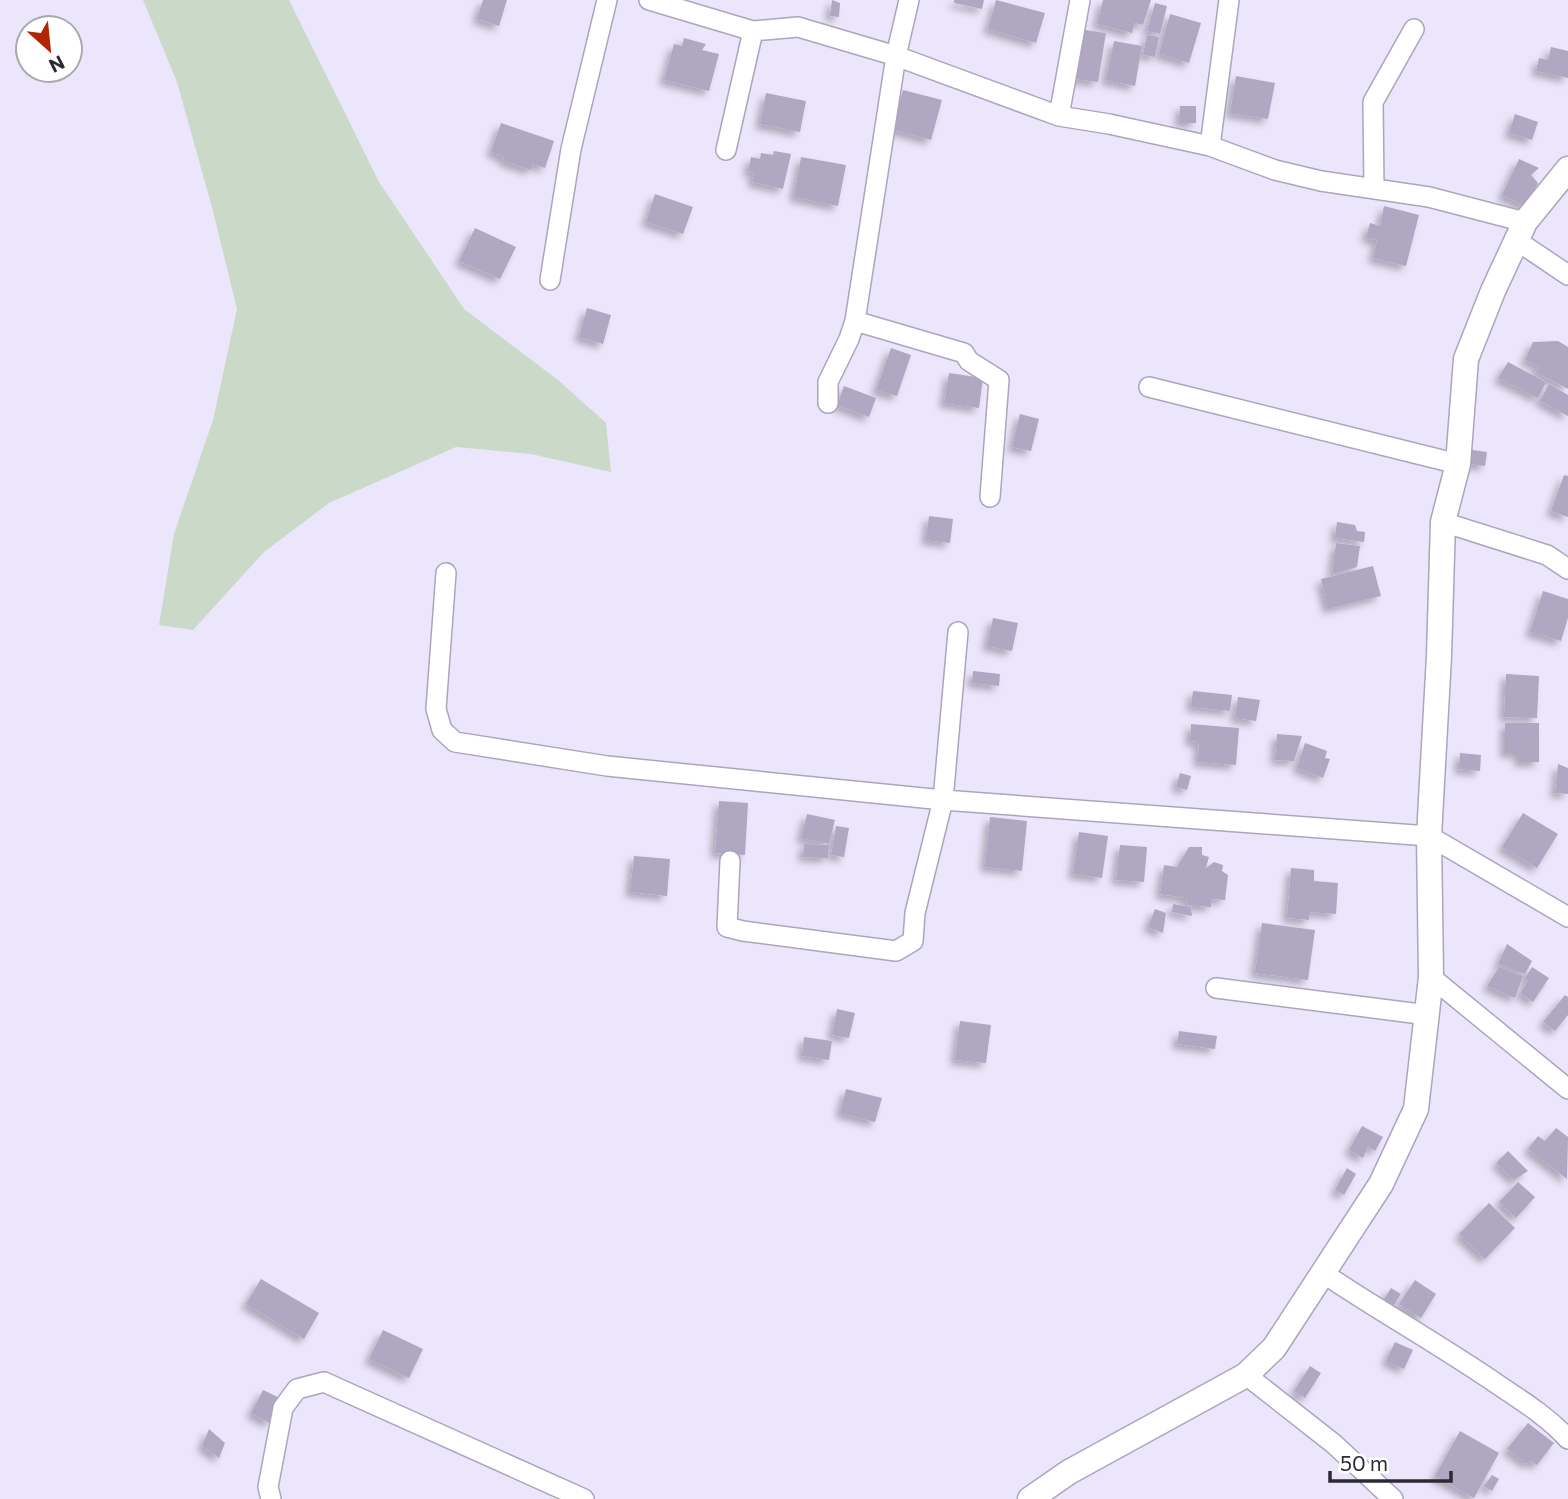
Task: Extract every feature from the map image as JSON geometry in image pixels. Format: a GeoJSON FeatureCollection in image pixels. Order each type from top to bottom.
{"type":"FeatureCollection","features":[{"type":"Feature","properties":{"kind":"street"},"geometry":{"type":"LineString","coordinates":[[550,280],[571,149],[607,0]]}},
{"type":"Feature","properties":{"kind":"street"},"geometry":{"type":"LineString","coordinates":[[649,0],[753,30],[798,26],[895,57],[1059,116],[1210,146],[1275,170],[1321,181],[1429,197],[1520,231],[1568,275]]}},
{"type":"Feature","properties":{"kind":"street"},"geometry":{"type":"LineString","coordinates":[[828,403],[828,382],[849,340],[855,321],[895,57],[909,0]]}},
{"type":"Feature","properties":{"kind":"street"},"geometry":{"type":"LineString","coordinates":[[1059,116],[1080,0]]}},
{"type":"Feature","properties":{"kind":"street"},"geometry":{"type":"LineString","coordinates":[[1210,146],[1229,0]]}},
{"type":"Feature","properties":{"kind":"street"},"geometry":{"type":"LineString","coordinates":[[1374,189],[1373,102],[1414,29]]}},
{"type":"Feature","properties":{"kind":"street"},"geometry":{"type":"LineString","coordinates":[[726,150],[753,30]]}},
{"type":"Feature","properties":{"kind":"street"},"geometry":{"type":"LineString","coordinates":[[1030,1499],[1069,1472],[1246,1375],[1274,1348],[1381,1184],[1416,1110],[1431,977],[1429,836],[1443,522],[1458,464],[1466,359],[1520,231],[1568,169]]}},
{"type":"Feature","properties":{"kind":"street"},"geometry":{"type":"LineString","coordinates":[[855,321],[964,353],[969,361],[999,380],[990,498]]}},
{"type":"Feature","properties":{"kind":"street"},"geometry":{"type":"LineString","coordinates":[[1149,387],[1458,464]]}},
{"type":"Feature","properties":{"kind":"street"},"geometry":{"type":"LineString","coordinates":[[1443,522],[1547,555],[1568,569]]}},
{"type":"Feature","properties":{"kind":"street"},"geometry":{"type":"LineString","coordinates":[[446,573],[436,709],[442,730],[455,743],[607,766],[943,800],[1429,836],[1568,916]]}},
{"type":"Feature","properties":{"kind":"street"},"geometry":{"type":"LineString","coordinates":[[730,861],[727,927],[896,951],[914,941],[915,913],[943,800],[958,632]]}},
{"type":"Feature","properties":{"kind":"street"},"geometry":{"type":"LineString","coordinates":[[1431,977],[1568,1089]]}},
{"type":"Feature","properties":{"kind":"street"},"geometry":{"type":"LineString","coordinates":[[1216,988],[1428,1015]]}},
{"type":"Feature","properties":{"kind":"street"},"geometry":{"type":"LineString","coordinates":[[1323,1273],[1389,1317],[1470,1365],[1527,1404],[1568,1439]]}},
{"type":"Feature","properties":{"kind":"street"},"geometry":{"type":"LineString","coordinates":[[1246,1375],[1334,1444],[1393,1499]]}},
{"type":"Feature","properties":{"kind":"street"},"geometry":{"type":"LineString","coordinates":[[271,1499],[268,1487],[283,1408],[297,1389],[324,1382],[584,1499]]}},
{"type":"Feature","properties":{"kind":"green space"},"geometry":{"type":"Polygon","coordinates":[[[143,0],[289,0],[379,182],[464,309],[558,380],[606,423],[611,472],[531,454],[456,447],[329,503],[264,552],[193,630],[159,625],[174,534],[213,420],[237,309],[177,82],[143,0]]]}},
{"type":"Feature","properties":{"kind":"building"},"geometry":{"type":"Polygon","coordinates":[[[483,0],[507,0],[499,26],[477,19],[483,0]]]}},
{"type":"Feature","properties":{"kind":"building"},"geometry":{"type":"Polygon","coordinates":[[[832,0],[840,3],[839,17],[830,16],[832,0]]]}},
{"type":"Feature","properties":{"kind":"building"},"geometry":{"type":"Polygon","coordinates":[[[954,0],[984,0],[982,9],[954,3],[954,0]]]}},
{"type":"Feature","properties":{"kind":"building"},"geometry":{"type":"Polygon","coordinates":[[[996,0],[1045,13],[1036,43],[988,29],[996,0]]]}},
{"type":"Feature","properties":{"kind":"building"},"geometry":{"type":"Polygon","coordinates":[[[1103,0],[1151,0],[1143,25],[1135,23],[1132,33],[1097,24],[1103,0]]]}},
{"type":"Feature","properties":{"kind":"building"},"geometry":{"type":"Polygon","coordinates":[[[1155,3],[1167,6],[1160,34],[1147,31],[1155,3]]]}},
{"type":"Feature","properties":{"kind":"building"},"geometry":{"type":"Polygon","coordinates":[[[1170,14],[1201,23],[1189,63],[1159,54],[1170,14]]]}},
{"type":"Feature","properties":{"kind":"building"},"geometry":{"type":"Polygon","coordinates":[[[1085,30],[1106,33],[1098,82],[1076,79],[1085,30]]]}},
{"type":"Feature","properties":{"kind":"building"},"geometry":{"type":"Polygon","coordinates":[[[1147,35],[1159,37],[1155,57],[1143,55],[1147,35]]]}},
{"type":"Feature","properties":{"kind":"building"},"geometry":{"type":"Polygon","coordinates":[[[684,38],[706,44],[702,50],[719,54],[709,91],[664,80],[674,44],[682,46],[684,38]]]}},
{"type":"Feature","properties":{"kind":"building"},"geometry":{"type":"Polygon","coordinates":[[[1114,41],[1142,46],[1135,86],[1106,80],[1114,41]]]}},
{"type":"Feature","properties":{"kind":"building"},"geometry":{"type":"Polygon","coordinates":[[[1551,47],[1568,51],[1568,78],[1536,71],[1539,58],[1548,60],[1551,47]]]}},
{"type":"Feature","properties":{"kind":"building"},"geometry":{"type":"Polygon","coordinates":[[[1236,76],[1275,83],[1268,119],[1230,113],[1236,76]]]}},
{"type":"Feature","properties":{"kind":"building"},"geometry":{"type":"Polygon","coordinates":[[[903,90],[942,100],[931,140],[892,129],[903,90]]]}},
{"type":"Feature","properties":{"kind":"building"},"geometry":{"type":"Polygon","coordinates":[[[766,93],[806,101],[800,132],[760,124],[766,93]]]}},
{"type":"Feature","properties":{"kind":"building"},"geometry":{"type":"Polygon","coordinates":[[[1180,106],[1196,106],[1196,123],[1180,123],[1180,106]]]}},
{"type":"Feature","properties":{"kind":"building"},"geometry":{"type":"Polygon","coordinates":[[[1515,114],[1538,122],[1532,140],[1509,133],[1515,114]]]}},
{"type":"Feature","properties":{"kind":"building"},"geometry":{"type":"Polygon","coordinates":[[[501,123],[554,141],[545,168],[533,164],[531,170],[503,161],[504,157],[491,152],[501,123]]]}},
{"type":"Feature","properties":{"kind":"building"},"geometry":{"type":"Polygon","coordinates":[[[774,151],[791,154],[783,189],[752,182],[754,172],[748,171],[751,157],[760,159],[761,153],[773,155],[774,151]]]}},
{"type":"Feature","properties":{"kind":"building"},"geometry":{"type":"Polygon","coordinates":[[[801,157],[846,165],[838,206],[794,197],[801,157]]]}},
{"type":"Feature","properties":{"kind":"building"},"geometry":{"type":"Polygon","coordinates":[[[1519,159],[1539,168],[1531,175],[1538,183],[1526,207],[1502,195],[1519,159]]]}},
{"type":"Feature","properties":{"kind":"building"},"geometry":{"type":"Polygon","coordinates":[[[655,194],[693,207],[683,234],[646,222],[655,194]]]}},
{"type":"Feature","properties":{"kind":"building"},"geometry":{"type":"Polygon","coordinates":[[[1384,206],[1419,215],[1406,266],[1373,258],[1377,240],[1366,238],[1370,223],[1380,226],[1384,206]]]}},
{"type":"Feature","properties":{"kind":"building"},"geometry":{"type":"Polygon","coordinates":[[[475,228],[516,247],[500,279],[459,261],[475,228]]]}},
{"type":"Feature","properties":{"kind":"building"},"geometry":{"type":"Polygon","coordinates":[[[587,308],[611,315],[603,344],[579,337],[587,308]]]}},
{"type":"Feature","properties":{"kind":"building"},"geometry":{"type":"Polygon","coordinates":[[[1558,341],[1568,347],[1568,389],[1535,372],[1540,367],[1525,360],[1533,342],[1558,341]]]}},
{"type":"Feature","properties":{"kind":"building"},"geometry":{"type":"Polygon","coordinates":[[[891,348],[911,355],[897,396],[876,390],[891,348]]]}},
{"type":"Feature","properties":{"kind":"building"},"geometry":{"type":"Polygon","coordinates":[[[1508,362],[1546,382],[1538,398],[1498,378],[1508,362]]]}},
{"type":"Feature","properties":{"kind":"building"},"geometry":{"type":"Polygon","coordinates":[[[949,373],[983,378],[979,408],[944,403],[949,373]]]}},
{"type":"Feature","properties":{"kind":"building"},"geometry":{"type":"Polygon","coordinates":[[[1549,384],[1568,395],[1568,416],[1540,401],[1549,384]]]}},
{"type":"Feature","properties":{"kind":"building"},"geometry":{"type":"Polygon","coordinates":[[[844,386],[876,398],[869,417],[837,405],[844,386]]]}},
{"type":"Feature","properties":{"kind":"building"},"geometry":{"type":"Polygon","coordinates":[[[1020,414],[1039,419],[1031,451],[1012,447],[1020,414]]]}},
{"type":"Feature","properties":{"kind":"building"},"geometry":{"type":"Polygon","coordinates":[[[1472,450],[1487,452],[1485,466],[1470,464],[1472,450]]]}},
{"type":"Feature","properties":{"kind":"building"},"geometry":{"type":"Polygon","coordinates":[[[1564,475],[1568,476],[1568,517],[1551,511],[1564,475]]]}},
{"type":"Feature","properties":{"kind":"building"},"geometry":{"type":"Polygon","coordinates":[[[929,516],[953,519],[950,543],[926,540],[929,516]]]}},
{"type":"Feature","properties":{"kind":"building"},"geometry":{"type":"Polygon","coordinates":[[[1337,522],[1355,525],[1357,531],[1365,532],[1364,542],[1335,538],[1337,522]]]}},
{"type":"Feature","properties":{"kind":"building"},"geometry":{"type":"Polygon","coordinates":[[[1336,543],[1360,546],[1357,567],[1332,574],[1336,543]]]}},
{"type":"Feature","properties":{"kind":"building"},"geometry":{"type":"Polygon","coordinates":[[[1373,566],[1381,596],[1328,609],[1321,579],[1373,566]]]}},
{"type":"Feature","properties":{"kind":"building"},"geometry":{"type":"Polygon","coordinates":[[[1543,591],[1568,599],[1568,618],[1561,641],[1530,632],[1543,591]]]}},
{"type":"Feature","properties":{"kind":"building"},"geometry":{"type":"Polygon","coordinates":[[[993,618],[1018,623],[1012,651],[987,646],[993,618]]]}},
{"type":"Feature","properties":{"kind":"building"},"geometry":{"type":"Polygon","coordinates":[[[973,671],[1000,674],[999,686],[972,683],[973,671]]]}},
{"type":"Feature","properties":{"kind":"building"},"geometry":{"type":"Polygon","coordinates":[[[1506,674],[1539,676],[1537,718],[1504,717],[1506,674]]]}},
{"type":"Feature","properties":{"kind":"building"},"geometry":{"type":"Polygon","coordinates":[[[1193,691],[1232,695],[1230,711],[1191,707],[1193,691]]]}},
{"type":"Feature","properties":{"kind":"building"},"geometry":{"type":"Polygon","coordinates":[[[1238,697],[1260,700],[1256,721],[1235,718],[1238,697]]]}},
{"type":"Feature","properties":{"kind":"building"},"geometry":{"type":"Polygon","coordinates":[[[1505,723],[1539,723],[1539,762],[1519,762],[1519,753],[1505,753],[1505,723]]]}},
{"type":"Feature","properties":{"kind":"building"},"geometry":{"type":"Polygon","coordinates":[[[1191,724],[1239,728],[1236,765],[1198,762],[1199,742],[1190,741],[1191,724]]]}},
{"type":"Feature","properties":{"kind":"building"},"geometry":{"type":"Polygon","coordinates":[[[1277,734],[1302,736],[1294,761],[1275,760],[1277,734]]]}},
{"type":"Feature","properties":{"kind":"building"},"geometry":{"type":"Polygon","coordinates":[[[1305,743],[1327,751],[1325,758],[1330,759],[1323,778],[1297,768],[1305,743]]]}},
{"type":"Feature","properties":{"kind":"building"},"geometry":{"type":"Polygon","coordinates":[[[1460,753],[1481,755],[1480,771],[1459,769],[1460,753]]]}},
{"type":"Feature","properties":{"kind":"building"},"geometry":{"type":"Polygon","coordinates":[[[1558,764],[1568,768],[1568,794],[1555,793],[1558,764]]]}},
{"type":"Feature","properties":{"kind":"building"},"geometry":{"type":"Polygon","coordinates":[[[1180,773],[1191,776],[1187,790],[1176,787],[1180,773]]]}},
{"type":"Feature","properties":{"kind":"building"},"geometry":{"type":"Polygon","coordinates":[[[719,801],[748,803],[745,855],[715,853],[719,801]]]}},
{"type":"Feature","properties":{"kind":"building"},"geometry":{"type":"Polygon","coordinates":[[[1523,813],[1558,834],[1537,868],[1502,847],[1523,813]]]}},
{"type":"Feature","properties":{"kind":"building"},"geometry":{"type":"Polygon","coordinates":[[[807,814],[835,820],[829,844],[801,838],[807,814]]]}},
{"type":"Feature","properties":{"kind":"building"},"geometry":{"type":"Polygon","coordinates":[[[990,817],[1027,821],[1022,871],[985,867],[990,817]]]}},
{"type":"Feature","properties":{"kind":"building"},"geometry":{"type":"Polygon","coordinates":[[[836,826],[849,828],[844,857],[831,855],[836,826]]]}},
{"type":"Feature","properties":{"kind":"building"},"geometry":{"type":"Polygon","coordinates":[[[1079,832],[1108,836],[1102,878],[1073,874],[1079,832]]]}},
{"type":"Feature","properties":{"kind":"building"},"geometry":{"type":"Polygon","coordinates":[[[804,844],[829,845],[828,858],[803,857],[804,844]]]}},
{"type":"Feature","properties":{"kind":"building"},"geometry":{"type":"Polygon","coordinates":[[[1120,845],[1147,847],[1144,882],[1116,880],[1120,845]]]}},
{"type":"Feature","properties":{"kind":"building"},"geometry":{"type":"Polygon","coordinates":[[[1189,847],[1202,847],[1202,855],[1209,857],[1206,868],[1214,862],[1223,865],[1222,871],[1228,875],[1225,900],[1212,899],[1211,907],[1188,905],[1186,898],[1160,894],[1164,865],[1177,867],[1189,847]]]}},
{"type":"Feature","properties":{"kind":"building"},"geometry":{"type":"Polygon","coordinates":[[[634,856],[670,859],[667,896],[630,892],[634,856]]]}},
{"type":"Feature","properties":{"kind":"building"},"geometry":{"type":"Polygon","coordinates":[[[1291,868],[1314,870],[1314,881],[1338,883],[1336,914],[1310,912],[1309,920],[1287,918],[1291,868]]]}},
{"type":"Feature","properties":{"kind":"building"},"geometry":{"type":"Polygon","coordinates":[[[1173,904],[1191,907],[1192,916],[1172,912],[1173,904]]]}},
{"type":"Feature","properties":{"kind":"building"},"geometry":{"type":"Polygon","coordinates":[[[1155,909],[1166,913],[1163,933],[1148,927],[1155,909]]]}},
{"type":"Feature","properties":{"kind":"building"},"geometry":{"type":"Polygon","coordinates":[[[1262,923],[1315,930],[1308,980],[1255,973],[1262,923]]]}},
{"type":"Feature","properties":{"kind":"building"},"geometry":{"type":"Polygon","coordinates":[[[1507,944],[1532,961],[1525,974],[1498,964],[1507,944]]]}},
{"type":"Feature","properties":{"kind":"building"},"geometry":{"type":"Polygon","coordinates":[[[1499,967],[1523,976],[1515,998],[1487,986],[1499,967]]]}},
{"type":"Feature","properties":{"kind":"building"},"geometry":{"type":"Polygon","coordinates":[[[1532,967],[1549,978],[1533,1002],[1520,993],[1528,981],[1525,978],[1532,967]]]}},
{"type":"Feature","properties":{"kind":"building"},"geometry":{"type":"Polygon","coordinates":[[[1565,995],[1568,997],[1568,1015],[1555,1031],[1543,1022],[1565,995]]]}},
{"type":"Feature","properties":{"kind":"building"},"geometry":{"type":"Polygon","coordinates":[[[837,1009],[855,1013],[849,1038],[832,1035],[837,1009]]]}},
{"type":"Feature","properties":{"kind":"building"},"geometry":{"type":"Polygon","coordinates":[[[960,1021],[991,1025],[986,1063],[955,1060],[960,1021]]]}},
{"type":"Feature","properties":{"kind":"building"},"geometry":{"type":"Polygon","coordinates":[[[1179,1031],[1217,1036],[1215,1049],[1177,1044],[1179,1031]]]}},
{"type":"Feature","properties":{"kind":"building"},"geometry":{"type":"Polygon","coordinates":[[[804,1037],[832,1041],[829,1060],[802,1056],[804,1037]]]}},
{"type":"Feature","properties":{"kind":"building"},"geometry":{"type":"Polygon","coordinates":[[[846,1089],[882,1098],[875,1122],[840,1113],[846,1089]]]}},
{"type":"Feature","properties":{"kind":"building"},"geometry":{"type":"Polygon","coordinates":[[[1362,1126],[1383,1137],[1375,1151],[1368,1147],[1363,1158],[1349,1150],[1362,1126]]]}},
{"type":"Feature","properties":{"kind":"building"},"geometry":{"type":"Polygon","coordinates":[[[1556,1128],[1568,1137],[1567,1179],[1528,1149],[1538,1136],[1545,1141],[1556,1128]]]}},
{"type":"Feature","properties":{"kind":"building"},"geometry":{"type":"Polygon","coordinates":[[[1508,1151],[1528,1171],[1514,1180],[1496,1163],[1508,1151]]]}},
{"type":"Feature","properties":{"kind":"building"},"geometry":{"type":"Polygon","coordinates":[[[1347,1168],[1356,1174],[1344,1195],[1335,1190],[1347,1168]]]}},
{"type":"Feature","properties":{"kind":"building"},"geometry":{"type":"Polygon","coordinates":[[[1518,1182],[1535,1197],[1516,1218],[1499,1202],[1518,1182]]]}},
{"type":"Feature","properties":{"kind":"building"},"geometry":{"type":"Polygon","coordinates":[[[1489,1203],[1515,1228],[1485,1259],[1459,1234],[1489,1203]]]}},
{"type":"Feature","properties":{"kind":"building"},"geometry":{"type":"Polygon","coordinates":[[[261,1279],[319,1313],[304,1339],[246,1304],[261,1279]]]}},
{"type":"Feature","properties":{"kind":"building"},"geometry":{"type":"Polygon","coordinates":[[[1415,1280],[1436,1294],[1421,1318],[1399,1304],[1415,1280]]]}},
{"type":"Feature","properties":{"kind":"building"},"geometry":{"type":"Polygon","coordinates":[[[1391,1288],[1401,1294],[1391,1310],[1381,1304],[1391,1288]]]}},
{"type":"Feature","properties":{"kind":"building"},"geometry":{"type":"Polygon","coordinates":[[[383,1330],[423,1349],[409,1378],[369,1359],[383,1330]]]}},
{"type":"Feature","properties":{"kind":"building"},"geometry":{"type":"Polygon","coordinates":[[[1395,1342],[1413,1350],[1404,1369],[1386,1361],[1395,1342]]]}},
{"type":"Feature","properties":{"kind":"building"},"geometry":{"type":"Polygon","coordinates":[[[1310,1366],[1321,1373],[1305,1398],[1294,1391],[1310,1366]]]}},
{"type":"Feature","properties":{"kind":"building"},"geometry":{"type":"Polygon","coordinates":[[[263,1390],[282,1399],[269,1423],[251,1413],[263,1390]]]}},
{"type":"Feature","properties":{"kind":"building"},"geometry":{"type":"Polygon","coordinates":[[[1528,1423],[1554,1443],[1537,1465],[1530,1461],[1527,1464],[1507,1449],[1528,1423]]]}},
{"type":"Feature","properties":{"kind":"building"},"geometry":{"type":"Polygon","coordinates":[[[209,1429],[225,1443],[219,1458],[202,1446],[209,1429]]]}},
{"type":"Feature","properties":{"kind":"building"},"geometry":{"type":"Polygon","coordinates":[[[1460,1431],[1499,1453],[1474,1498],[1435,1476],[1460,1431]]]}},
{"type":"Feature","properties":{"kind":"building"},"geometry":{"type":"Polygon","coordinates":[[[1492,1475],[1499,1479],[1492,1491],[1484,1486],[1492,1475]]]}}]}
